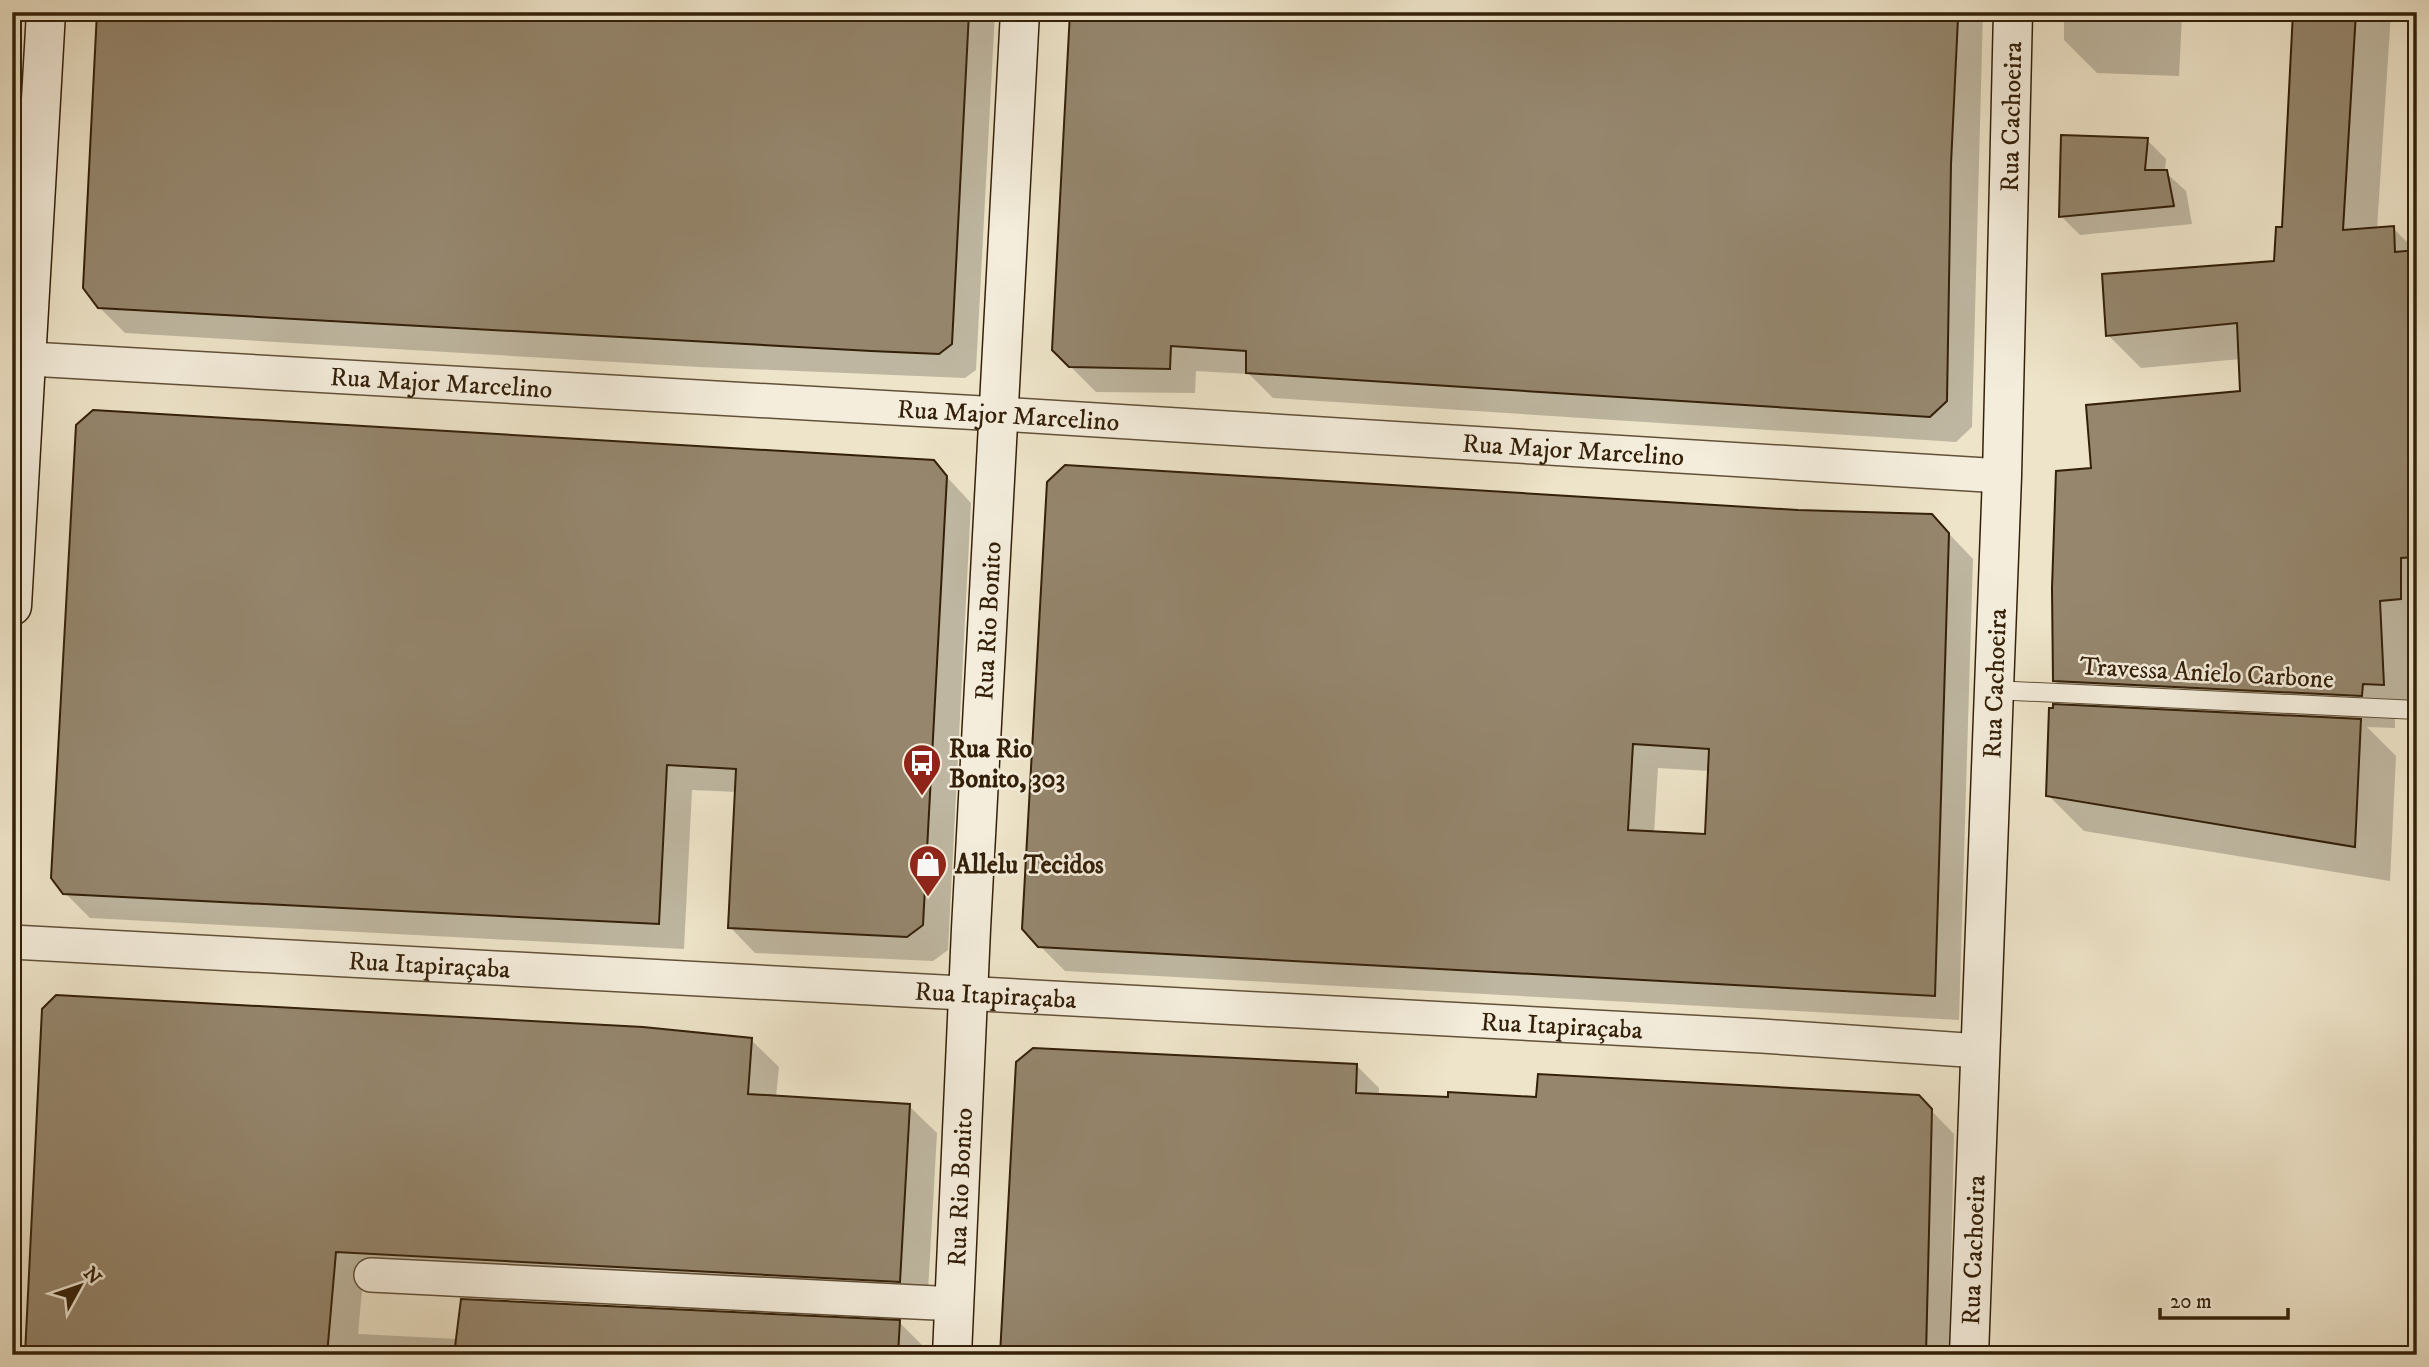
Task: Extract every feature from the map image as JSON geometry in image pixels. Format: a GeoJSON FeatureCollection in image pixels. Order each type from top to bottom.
{"type":"FeatureCollection","features":[{"type":"Feature","properties":{"kind":"street"},"geometry":{"type":"LineString","coordinates":[[12,607],[20,358],[46,12]]}},
{"type":"Feature","properties":{"kind":"street","name":"Rua Rio Bonito"},"geometry":{"type":"LineString","coordinates":[[952,1355],[968,994],[1020,12]]}},
{"type":"Feature","properties":{"kind":"street","name":"Rua Cachoeira"},"geometry":{"type":"LineString","coordinates":[[1969,1355],[2002,476],[2013,12]]}},
{"type":"Feature","properties":{"kind":"street","name":"Rua Major Marcelino"},"geometry":{"type":"LineString","coordinates":[[20,358],[999,414],[2002,476]]}},
{"type":"Feature","properties":{"kind":"street","name":"Rua Itapiraçaba"},"geometry":{"type":"LineString","coordinates":[[12,942],[1762,1035],[1980,1051]]}},
{"type":"Feature","properties":{"kind":"street"},"geometry":{"type":"LineString","coordinates":[[371,1275],[956,1304]]}},
{"type":"Feature","properties":{"kind":"lane","name":"Travessa Anielo Carbone"},"geometry":{"type":"LineString","coordinates":[[1993,690],[2051,690],[2417,710]]}},
{"type":"Feature","properties":{"kind":"building"},"geometry":{"type":"Polygon","coordinates":[[[97,12],[969,12],[952,344],[939,354],[98,308],[83,288],[97,12]]]}},
{"type":"Feature","properties":{"kind":"building"},"geometry":{"type":"Polygon","coordinates":[[[1070,12],[1931,12],[1931,16],[1958,18],[1951,164],[1947,401],[1930,417],[1246,373],[1246,351],[1171,346],[1170,369],[1069,367],[1052,350],[1070,12]]]}},
{"type":"Feature","properties":{"kind":"building"},"geometry":{"type":"Polygon","coordinates":[[[2293,12],[2356,12],[2343,230],[2394,226],[2395,252],[2417,250],[2417,557],[2401,558],[2401,599],[2380,601],[2384,685],[2363,684],[2362,696],[2053,681],[2052,588],[2056,471],[2091,468],[2086,405],[2240,391],[2237,323],[2106,336],[2102,274],[2274,261],[2276,227],[2282,227],[2293,12]]]}},
{"type":"Feature","properties":{"kind":"building"},"geometry":{"type":"Polygon","coordinates":[[[2061,135],[2148,138],[2145,170],[2167,170],[2174,206],[2059,217],[2061,135]]]}},
{"type":"Feature","properties":{"kind":"building"},"geometry":{"type":"Polygon","coordinates":[[[93,410],[934,460],[947,476],[923,925],[907,937],[728,928],[736,769],[667,765],[659,924],[63,894],[51,878],[76,425],[93,410]]]}},
{"type":"Feature","properties":{"kind":"building"},"geometry":{"type":"Polygon","coordinates":[[[1065,465],[1798,510],[1932,514],[1949,533],[1935,996],[1038,947],[1022,929],[1047,482],[1065,465]],[[1633,744],[1628,830],[1705,834],[1709,749],[1633,744]]]}},
{"type":"Feature","properties":{"kind":"building"},"geometry":{"type":"Polygon","coordinates":[[[2053,704],[2361,719],[2355,847],[2046,796],[2049,708],[2053,708],[2053,704]]]}},
{"type":"Feature","properties":{"kind":"building"},"geometry":{"type":"Polygon","coordinates":[[[56,995],[643,1027],[752,1038],[748,1094],[910,1104],[900,1282],[336,1252],[327,1355],[25,1355],[42,1009],[56,995]]]}},
{"type":"Feature","properties":{"kind":"building"},"geometry":{"type":"Polygon","coordinates":[[[1033,1048],[1357,1064],[1356,1093],[1448,1097],[1448,1092],[1536,1097],[1538,1074],[1919,1095],[1932,1109],[1926,1355],[1000,1355],[1016,1062],[1033,1048]]]}},
{"type":"Feature","properties":{"kind":"building"},"geometry":{"type":"Polygon","coordinates":[[[461,1299],[900,1320],[898,1355],[454,1355],[461,1299]]]}},
{"type":"Feature","properties":{"kind":"place","name":"Rua Rio Bonito, 303"},"geometry":{"type":"Point","coordinates":[922,797]}},
{"type":"Feature","properties":{"kind":"place","name":"Allelu Tecidos"},"geometry":{"type":"Point","coordinates":[928,898]}}]}
